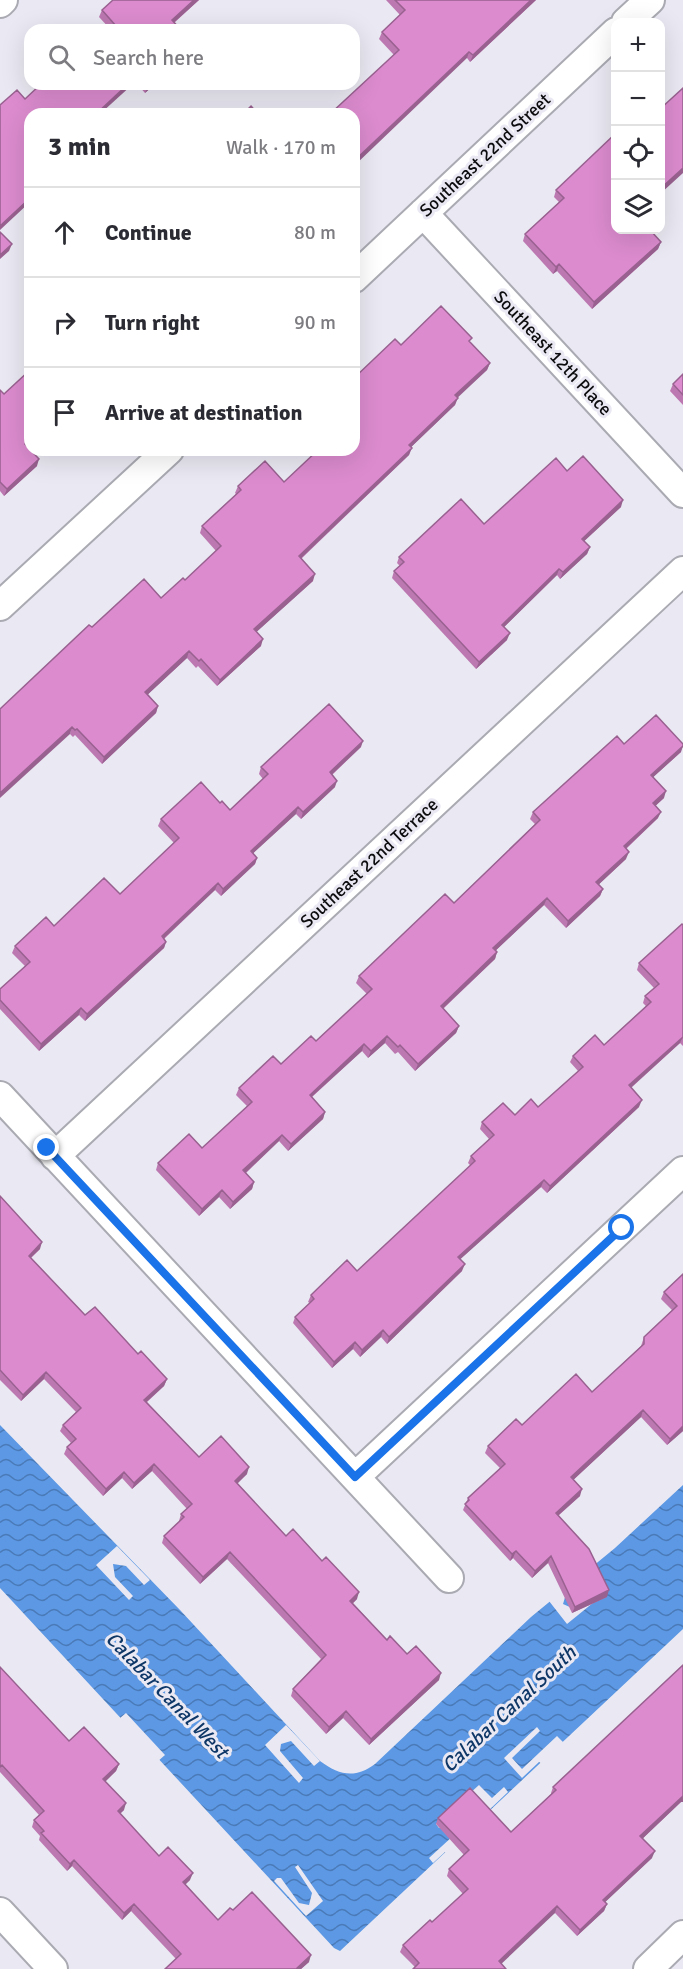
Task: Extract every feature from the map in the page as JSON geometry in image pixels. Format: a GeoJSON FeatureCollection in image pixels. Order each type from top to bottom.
{"type":"FeatureCollection","features":[{"type":"Feature","properties":{"kind":"street"},"geometry":{"type":"LineString","coordinates":[[630,18],[650,0]]}},
{"type":"Feature","properties":{"kind":"street","name":"Southeast 22nd Street"},"geometry":{"type":"LineString","coordinates":[[360,272],[611,36]]}},
{"type":"Feature","properties":{"kind":"street","name":"Southeast 12th Place"},"geometry":{"type":"LineString","coordinates":[[423,213],[683,493]]}},
{"type":"Feature","properties":{"kind":"street"},"geometry":{"type":"LineString","coordinates":[[0,606],[162,456]]}},
{"type":"Feature","properties":{"kind":"street","name":"Southeast 22nd Terrace"},"geometry":{"type":"LineString","coordinates":[[55,1156],[683,571]]}},
{"type":"Feature","properties":{"kind":"street"},"geometry":{"type":"LineString","coordinates":[[0,1096],[449,1578]]}},
{"type":"Feature","properties":{"kind":"street"},"geometry":{"type":"LineString","coordinates":[[355,1477],[683,1171]]}},
{"type":"Feature","properties":{"kind":"street"},"geometry":{"type":"LineString","coordinates":[[0,1912],[53,1969]]}},
{"type":"Feature","properties":{"kind":"street"},"geometry":{"type":"LineString","coordinates":[[648,1969],[683,1935]]}},
{"type":"Feature","properties":{"kind":"water"},"geometry":{"type":"Polygon","coordinates":[[[0,1425],[180,1610],[320,1761],[340,1772],[361,1772],[375,1764],[531,1617],[615,1548],[683,1485],[683,1629],[340,1951],[334,1948],[0,1588],[0,1425]]]}},
{"type":"Feature","properties":{"kind":"pier"},"geometry":{"type":"Polygon","coordinates":[[[117,1546],[150,1580],[144,1585],[126,1566],[113,1564],[115,1577],[133,1596],[129,1600],[96,1565],[117,1546]]]}},
{"type":"Feature","properties":{"kind":"pier"},"geometry":{"type":"Polygon","coordinates":[[[592,1567],[566,1594],[563,1604],[572,1608],[599,1598],[567,1624],[549,1601],[592,1567]]]}},
{"type":"Feature","properties":{"kind":"pier"},"geometry":{"type":"Polygon","coordinates":[[[126,1713],[165,1755],[157,1762],[120,1718],[126,1713]]]}},
{"type":"Feature","properties":{"kind":"pier"},"geometry":{"type":"Polygon","coordinates":[[[286,1725],[320,1761],[314,1766],[291,1741],[281,1744],[280,1751],[303,1778],[299,1783],[265,1745],[286,1725]]]}},
{"type":"Feature","properties":{"kind":"pier"},"geometry":{"type":"Polygon","coordinates":[[[537,1727],[540,1731],[512,1758],[522,1769],[557,1736],[564,1743],[542,1764],[539,1762],[522,1778],[504,1758],[537,1727]]]}},
{"type":"Feature","properties":{"kind":"pier"},"geometry":{"type":"Polygon","coordinates":[[[479,1785],[492,1798],[504,1787],[508,1792],[466,1832],[467,1834],[447,1854],[445,1852],[433,1863],[429,1858],[479,1812],[439,1828],[436,1824],[479,1785]]]}},
{"type":"Feature","properties":{"kind":"pier"},"geometry":{"type":"Polygon","coordinates":[[[298,1865],[323,1901],[306,1916],[274,1881],[281,1878],[299,1903],[309,1905],[312,1893],[295,1867],[298,1865]]]}},
{"type":"Feature","properties":{"kind":"building"},"geometry":{"type":"Polygon","coordinates":[[[113,0],[194,0],[172,20],[176,24],[114,24],[102,10],[113,0]]]}},
{"type":"Feature","properties":{"kind":"building"},"geometry":{"type":"Polygon","coordinates":[[[395,0],[531,0],[473,55],[469,52],[360,155],[360,108],[336,108],[356,90],[360,90],[360,86],[399,50],[382,32],[405,10],[395,0]]]}},
{"type":"Feature","properties":{"kind":"building"},"geometry":{"type":"Polygon","coordinates":[[[683,88],[683,168],[665,184],[665,126],[665,104],[683,88]]]}},
{"type":"Feature","properties":{"kind":"building"},"geometry":{"type":"Polygon","coordinates":[[[17,90],[25,99],[35,90],[122,90],[102,108],[24,108],[24,204],[0,226],[0,105],[17,90]]]}},
{"type":"Feature","properties":{"kind":"building"},"geometry":{"type":"Polygon","coordinates":[[[611,138],[611,234],[654,234],[661,242],[594,302],[559,264],[556,267],[525,234],[564,198],[556,190],[611,138]]]}},
{"type":"Feature","properties":{"kind":"building"},"geometry":{"type":"Polygon","coordinates":[[[0,232],[12,244],[0,255],[0,232]]]}},
{"type":"Feature","properties":{"kind":"building"},"geometry":{"type":"Polygon","coordinates":[[[441,306],[472,338],[469,341],[490,363],[455,395],[458,398],[409,445],[412,448],[299,556],[315,574],[254,629],[263,639],[220,680],[201,659],[199,661],[189,651],[145,692],[158,706],[104,757],[77,729],[72,727],[0,793],[0,709],[89,625],[92,627],[144,579],[161,598],[183,578],[185,580],[221,546],[202,526],[241,490],[238,486],[265,461],[284,482],[312,456],[360,456],[360,372],[395,339],[401,345],[441,306]]]}},
{"type":"Feature","properties":{"kind":"building"},"geometry":{"type":"Polygon","coordinates":[[[683,374],[683,395],[673,384],[683,374]]]}},
{"type":"Feature","properties":{"kind":"building"},"geometry":{"type":"Polygon","coordinates":[[[24,376],[24,456],[36,456],[39,459],[7,489],[0,482],[0,390],[4,394],[24,376]]]}},
{"type":"Feature","properties":{"kind":"building"},"geometry":{"type":"Polygon","coordinates":[[[583,456],[623,500],[582,539],[590,547],[563,572],[559,569],[502,625],[510,633],[479,662],[394,571],[404,562],[399,557],[461,499],[484,524],[556,458],[567,471],[583,456]]]}},
{"type":"Feature","properties":{"kind":"building"},"geometry":{"type":"Polygon","coordinates":[[[329,704],[363,741],[330,772],[337,781],[303,812],[298,807],[251,851],[257,858],[223,889],[218,883],[162,936],[166,942],[87,1014],[81,1008],[41,1044],[0,1000],[0,989],[30,962],[15,946],[46,917],[54,926],[104,878],[120,894],[179,838],[161,819],[201,782],[220,803],[222,801],[230,810],[268,774],[261,767],[329,704]]]}},
{"type":"Feature","properties":{"kind":"building"},"geometry":{"type":"Polygon","coordinates":[[[656,715],[683,746],[651,775],[666,791],[653,803],[661,812],[624,846],[629,852],[596,882],[603,889],[568,921],[547,898],[493,948],[497,952],[441,1006],[459,1026],[418,1064],[400,1045],[398,1047],[387,1036],[371,1051],[364,1044],[310,1095],[325,1112],[291,1144],[282,1135],[243,1170],[254,1182],[233,1202],[222,1190],[202,1209],[158,1163],[189,1134],[202,1148],[252,1102],[239,1088],[273,1056],[281,1064],[311,1036],[316,1041],[372,989],[359,976],[445,894],[454,903],[540,820],[533,812],[617,736],[624,744],[656,715]]]}},
{"type":"Feature","properties":{"kind":"building"},"geometry":{"type":"Polygon","coordinates":[[[682,924],[683,1037],[629,1085],[642,1100],[550,1186],[544,1180],[458,1257],[465,1264],[389,1337],[383,1330],[362,1350],[355,1342],[334,1362],[295,1317],[314,1299],[311,1295],[347,1260],[357,1271],[475,1161],[471,1156],[494,1135],[482,1122],[503,1103],[515,1115],[531,1099],[538,1107],[583,1067],[573,1056],[595,1035],[604,1045],[651,1002],[645,996],[659,984],[639,963],[682,924]]]}},
{"type":"Feature","properties":{"kind":"building"},"geometry":{"type":"Polygon","coordinates":[[[0,1196],[42,1242],[29,1256],[85,1315],[95,1307],[138,1354],[141,1351],[167,1379],[144,1400],[199,1457],[221,1436],[249,1467],[235,1481],[286,1536],[293,1529],[322,1561],[326,1557],[359,1592],[350,1601],[387,1640],[390,1636],[407,1654],[416,1646],[441,1673],[371,1739],[346,1711],[329,1727],[293,1689],[326,1655],[230,1552],[203,1577],[164,1536],[184,1517],[181,1514],[192,1504],[154,1464],[134,1483],[124,1472],[106,1489],[67,1447],[76,1439],[63,1425],[81,1408],[46,1372],[23,1395],[0,1370],[0,1196]]]}},
{"type":"Feature","properties":{"kind":"building"},"geometry":{"type":"Polygon","coordinates":[[[683,1274],[683,1426],[670,1439],[643,1410],[571,1477],[582,1489],[556,1513],[589,1549],[609,1590],[575,1607],[551,1556],[535,1571],[516,1551],[512,1554],[465,1504],[468,1498],[505,1464],[488,1446],[516,1419],[522,1425],[576,1374],[592,1392],[644,1344],[644,1337],[677,1306],[664,1292],[683,1274]]]}},
{"type":"Feature","properties":{"kind":"building"},"geometry":{"type":"Polygon","coordinates":[[[683,1665],[683,1796],[640,1836],[655,1851],[603,1900],[607,1904],[580,1930],[557,1906],[499,1961],[506,1969],[413,1969],[419,1963],[403,1945],[468,1889],[449,1869],[469,1850],[438,1818],[470,1788],[511,1832],[556,1790],[553,1787],[683,1665]]]}},
{"type":"Feature","properties":{"kind":"building"},"geometry":{"type":"Polygon","coordinates":[[[0,1667],[69,1741],[84,1727],[119,1764],[103,1779],[126,1803],[118,1811],[159,1856],[168,1847],[193,1873],[183,1882],[218,1920],[230,1908],[233,1910],[252,1892],[311,1955],[296,1969],[165,1969],[181,1954],[134,1904],[124,1913],[74,1860],[70,1864],[41,1833],[44,1831],[34,1820],[44,1811],[2,1765],[0,1767],[0,1667]]]}},
{"type":"Feature","properties":{"kind":"route"},"geometry":{"type":"LineString","coordinates":[[47,1148],[355,1477],[622,1228]]}},
{"type":"Feature","properties":{"kind":"water label","name":"Calabar Canal West"},"geometry":{"type":"Point","coordinates":[167,1695]}},
{"type":"Feature","properties":{"kind":"water label","name":"Calabar Canal South"},"geometry":{"type":"Point","coordinates":[509,1709]}}]}
